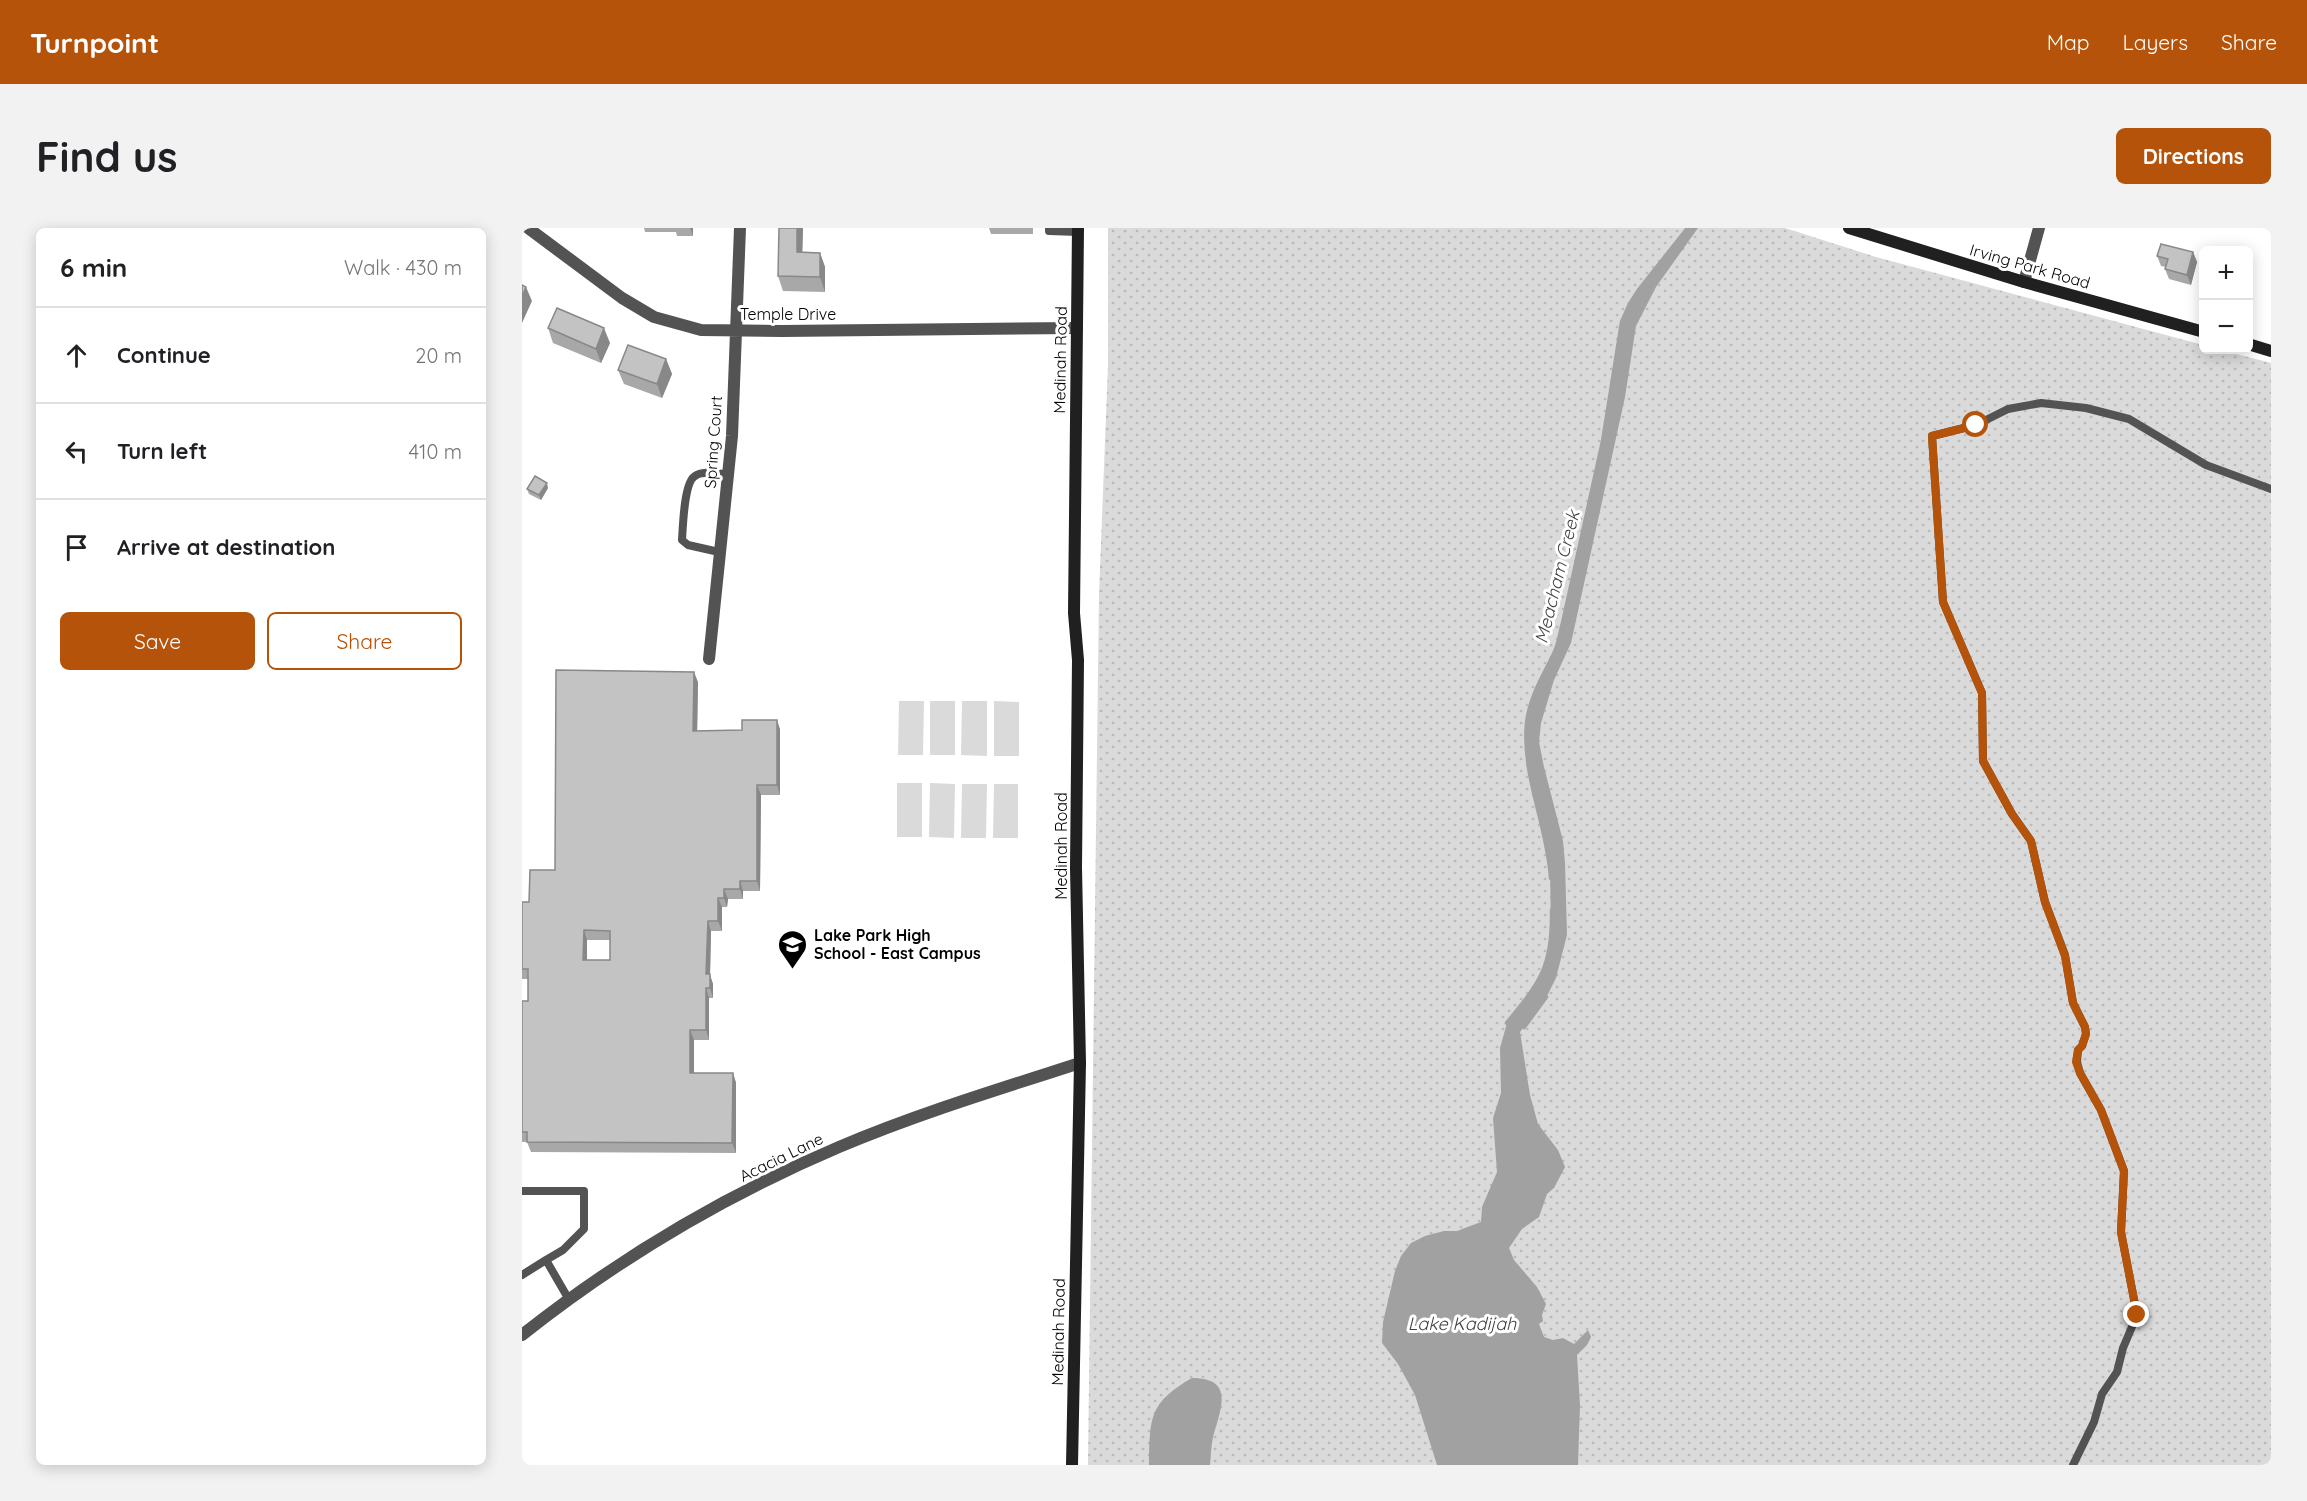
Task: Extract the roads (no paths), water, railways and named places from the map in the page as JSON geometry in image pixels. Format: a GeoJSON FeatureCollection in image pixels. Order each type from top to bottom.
{"type":"FeatureCollection","features":[{"type":"Feature","properties":{"kind":"main road","name":"Irving Park Road"},"geometry":{"type":"LineString","coordinates":[[1849,228],[2024,282],[2199,331]]}},
{"type":"Feature","properties":{"kind":"main road","name":"Medinah Road"},"geometry":{"type":"LineString","coordinates":[[1072,1465],[1080,1063],[1076,868],[1078,660],[1074,613],[1078,230]]}},
{"type":"Feature","properties":{"kind":"main road"},"geometry":{"type":"LineString","coordinates":[[2253,346],[2271,351]]}},
{"type":"Feature","properties":{"kind":"street","name":"Temple Drive"},"geometry":{"type":"LineString","coordinates":[[528,228],[622,298],[654,317],[701,330],[1077,328]]}},
{"type":"Feature","properties":{"kind":"street","name":"Spring Court"},"geometry":{"type":"LineString","coordinates":[[709,659],[732,436],[740,228]]}},
{"type":"Feature","properties":{"kind":"street"},"geometry":{"type":"LineString","coordinates":[[2024,282],[2039,228]]}},
{"type":"Feature","properties":{"kind":"street","name":"Acacia Lane"},"geometry":{"type":"LineString","coordinates":[[522,1335],[568,1298],[694,1219],[787,1171],[840,1147],[918,1117],[1080,1063]]}},
{"type":"Feature","properties":{"kind":"lane"},"geometry":{"type":"LineString","coordinates":[[1049,228],[1049,231],[1078,230]]}},
{"type":"Feature","properties":{"kind":"lane"},"geometry":{"type":"LineString","coordinates":[[2073,1465],[2094,1422],[2102,1394],[2117,1372],[2123,1348],[2137,1315],[2121,1232],[2124,1171],[2101,1110],[2076,1062],[2078,1050],[2086,1034],[2085,1027],[2073,1003],[2065,956],[2045,902],[2031,841],[2007,807],[1983,761],[1982,693],[1943,602],[1932,436],[1976,425],[2008,409],[2041,403],[2086,408],[2129,419],[2206,465],[2271,489]]}},
{"type":"Feature","properties":{"kind":"lane"},"geometry":{"type":"LineString","coordinates":[[720,552],[688,545],[682,540],[688,483],[695,475],[728,474]]}},
{"type":"Feature","properties":{"kind":"lane"},"geometry":{"type":"LineString","coordinates":[[522,1191],[584,1191],[584,1228],[563,1250],[522,1275]]}},
{"type":"Feature","properties":{"kind":"lane"},"geometry":{"type":"LineString","coordinates":[[546,1260],[568,1298]]}},
{"type":"Feature","properties":{"kind":"water","name":"Lake Kadijah"},"geometry":{"type":"Polygon","coordinates":[[[1688,228],[1698,228],[1656,287],[1636,326],[1625,397],[1571,643],[1554,680],[1541,723],[1539,742],[1563,841],[1567,935],[1556,978],[1546,998],[1520,1032],[1530,1095],[1538,1124],[1558,1150],[1565,1167],[1554,1188],[1547,1194],[1539,1217],[1522,1229],[1509,1248],[1514,1260],[1537,1287],[1546,1304],[1542,1315],[1543,1321],[1539,1324],[1544,1337],[1553,1340],[1563,1338],[1574,1344],[1588,1330],[1591,1337],[1577,1355],[1580,1405],[1578,1465],[1437,1465],[1415,1395],[1398,1364],[1382,1343],[1383,1322],[1395,1271],[1401,1256],[1411,1243],[1425,1236],[1444,1231],[1457,1231],[1481,1222],[1482,1207],[1497,1172],[1493,1118],[1501,1093],[1500,1048],[1507,1023],[1537,986],[1547,964],[1551,942],[1550,860],[1534,792],[1527,738],[1532,700],[1543,673],[1555,653],[1563,623],[1603,441],[1622,322],[1639,290],[1688,228]]]}},
{"type":"Feature","properties":{"kind":"water"},"geometry":{"type":"Polygon","coordinates":[[[1192,1378],[1206,1379],[1215,1383],[1222,1397],[1212,1440],[1210,1465],[1149,1465],[1150,1435],[1155,1413],[1167,1395],[1192,1378]]]}},
{"type":"Feature","properties":{"kind":"waterway","name":"Meacham Creek"},"geometry":{"type":"LineString","coordinates":[[1551,878],[1528,762],[1527,723],[1534,696],[1559,639],[1603,441],[1622,322],[1639,290],[1688,228]]}},
{"type":"Feature","properties":{"kind":"waterway","name":"Meacham Creek"},"geometry":{"type":"LineString","coordinates":[[1511,1025],[1507,1023],[1529,996],[1543,972],[1550,946],[1552,911]]}},
{"type":"Feature","properties":{"kind":"waterway","name":"Meacham Creek"},"geometry":{"type":"LineString","coordinates":[[1524,1027],[1546,997]]}},
{"type":"Feature","properties":{"kind":"place","name":"Lake Park High School - East Campus"},"geometry":{"type":"Point","coordinates":[793,970]}}]}
